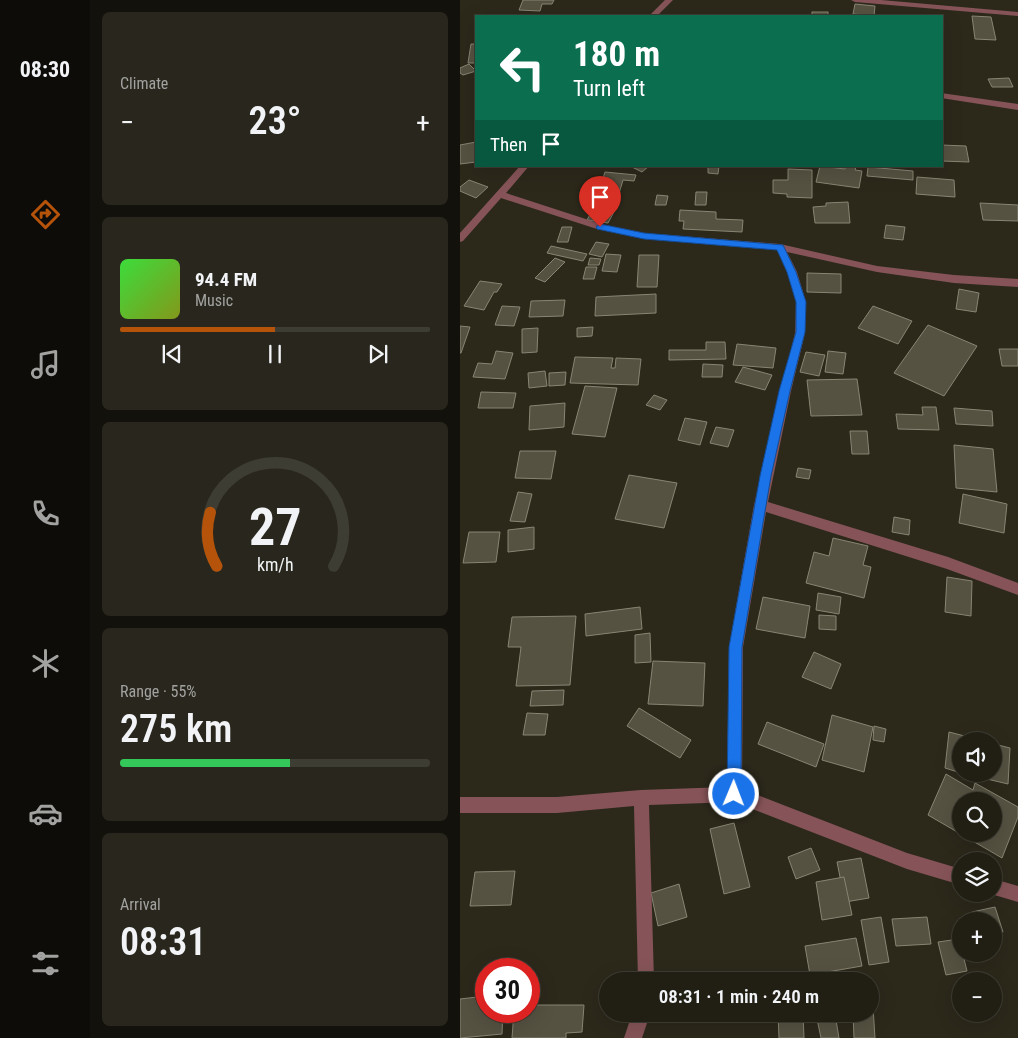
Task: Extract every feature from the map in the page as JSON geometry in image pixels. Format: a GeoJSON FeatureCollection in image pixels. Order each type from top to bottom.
{"type":"FeatureCollection","features":[{"type":"Feature","properties":{"kind":"street"},"geometry":{"type":"LineString","coordinates":[[654,15],[669,0]]}},
{"type":"Feature","properties":{"kind":"street"},"geometry":{"type":"LineString","coordinates":[[855,0],[1018,14]]}},
{"type":"Feature","properties":{"kind":"street"},"geometry":{"type":"LineString","coordinates":[[943,95],[1018,107]]}},
{"type":"Feature","properties":{"kind":"street"},"geometry":{"type":"LineString","coordinates":[[460,239],[524,167]]}},
{"type":"Feature","properties":{"kind":"street"},"geometry":{"type":"LineString","coordinates":[[501,195],[600,227],[644,236],[780,247],[877,269],[954,279],[1018,283]]}},
{"type":"Feature","properties":{"kind":"street"},"geometry":{"type":"LineString","coordinates":[[734,794],[736,647],[760,505],[784,391],[800,332],[801,302],[792,272],[780,247]]}},
{"type":"Feature","properties":{"kind":"street"},"geometry":{"type":"LineString","coordinates":[[760,505],[948,563],[1018,589]]}},
{"type":"Feature","properties":{"kind":"street"},"geometry":{"type":"LineString","coordinates":[[460,806],[557,805],[641,798],[734,794],[907,861],[952,874]]}},
{"type":"Feature","properties":{"kind":"street"},"geometry":{"type":"LineString","coordinates":[[641,798],[646,972]]}},
{"type":"Feature","properties":{"kind":"street"},"geometry":{"type":"LineString","coordinates":[[1002,889],[1018,894]]}},
{"type":"Feature","properties":{"kind":"street"},"geometry":{"type":"LineString","coordinates":[[633,1038],[638,1022]]}},
{"type":"Feature","properties":{"kind":"building"},"geometry":{"type":"Polygon","coordinates":[[[523,0],[554,0],[552,4],[542,4],[540,11],[519,10],[523,0]]]}},
{"type":"Feature","properties":{"kind":"building"},"geometry":{"type":"Polygon","coordinates":[[[855,4],[875,6],[874,15],[853,14],[855,4]]]}},
{"type":"Feature","properties":{"kind":"building"},"geometry":{"type":"Polygon","coordinates":[[[812,12],[828,12],[828,15],[812,15],[812,12]]]}},
{"type":"Feature","properties":{"kind":"building"},"geometry":{"type":"Polygon","coordinates":[[[972,16],[991,17],[996,40],[975,39],[972,16]]]}},
{"type":"Feature","properties":{"kind":"building"},"geometry":{"type":"Polygon","coordinates":[[[471,44],[475,44],[475,63],[468,63],[471,44]]]}},
{"type":"Feature","properties":{"kind":"building"},"geometry":{"type":"Polygon","coordinates":[[[469,64],[475,71],[463,75],[460,73],[460,68],[469,64]]]}},
{"type":"Feature","properties":{"kind":"building"},"geometry":{"type":"Polygon","coordinates":[[[1009,78],[1013,87],[992,87],[988,79],[1009,78]]]}},
{"type":"Feature","properties":{"kind":"building"},"geometry":{"type":"Polygon","coordinates":[[[475,142],[475,162],[460,164],[460,145],[475,142]]]}},
{"type":"Feature","properties":{"kind":"building"},"geometry":{"type":"Polygon","coordinates":[[[943,145],[966,146],[969,162],[943,161],[943,145]]]}},
{"type":"Feature","properties":{"kind":"building"},"geometry":{"type":"Polygon","coordinates":[[[632,167],[648,167],[642,172],[632,167]]]}},
{"type":"Feature","properties":{"kind":"building"},"geometry":{"type":"Polygon","coordinates":[[[708,167],[719,167],[718,174],[708,173],[708,167]]]}},
{"type":"Feature","properties":{"kind":"building"},"geometry":{"type":"Polygon","coordinates":[[[820,167],[845,169],[846,167],[856,167],[855,170],[862,171],[859,188],[816,182],[820,167]]]}},
{"type":"Feature","properties":{"kind":"building"},"geometry":{"type":"Polygon","coordinates":[[[868,167],[913,171],[913,180],[867,176],[868,167]]]}},
{"type":"Feature","properties":{"kind":"building"},"geometry":{"type":"Polygon","coordinates":[[[788,169],[812,170],[812,198],[787,197],[787,194],[773,193],[773,180],[788,180],[788,169]]]}},
{"type":"Feature","properties":{"kind":"building"},"geometry":{"type":"Polygon","coordinates":[[[605,172],[636,175],[634,181],[623,180],[618,197],[597,196],[605,172]]]}},
{"type":"Feature","properties":{"kind":"building"},"geometry":{"type":"Polygon","coordinates":[[[917,177],[954,180],[955,197],[916,194],[917,177]]]}},
{"type":"Feature","properties":{"kind":"building"},"geometry":{"type":"Polygon","coordinates":[[[469,180],[488,187],[476,198],[460,191],[460,187],[469,180]]]}},
{"type":"Feature","properties":{"kind":"building"},"geometry":{"type":"Polygon","coordinates":[[[696,192],[707,192],[706,205],[695,205],[696,192]]]}},
{"type":"Feature","properties":{"kind":"building"},"geometry":{"type":"Polygon","coordinates":[[[657,195],[668,196],[666,205],[655,205],[657,195]]]}},
{"type":"Feature","properties":{"kind":"building"},"geometry":{"type":"Polygon","coordinates":[[[848,202],[850,223],[815,223],[813,207],[826,206],[826,203],[848,202]]]}},
{"type":"Feature","properties":{"kind":"building"},"geometry":{"type":"Polygon","coordinates":[[[980,203],[1018,205],[1018,221],[983,220],[980,203]]]}},
{"type":"Feature","properties":{"kind":"building"},"geometry":{"type":"Polygon","coordinates":[[[594,207],[615,210],[608,223],[587,220],[594,207]]]}},
{"type":"Feature","properties":{"kind":"building"},"geometry":{"type":"Polygon","coordinates":[[[680,210],[716,212],[716,219],[743,220],[742,232],[683,229],[684,221],[679,221],[680,210]]]}},
{"type":"Feature","properties":{"kind":"building"},"geometry":{"type":"Polygon","coordinates":[[[886,225],[905,227],[903,240],[884,238],[886,225]]]}},
{"type":"Feature","properties":{"kind":"building"},"geometry":{"type":"Polygon","coordinates":[[[562,227],[572,227],[568,242],[557,242],[562,227]]]}},
{"type":"Feature","properties":{"kind":"building"},"geometry":{"type":"Polygon","coordinates":[[[596,242],[609,244],[602,257],[589,254],[596,242]]]}},
{"type":"Feature","properties":{"kind":"building"},"geometry":{"type":"Polygon","coordinates":[[[551,246],[587,254],[583,261],[547,253],[551,246]]]}},
{"type":"Feature","properties":{"kind":"building"},"geometry":{"type":"Polygon","coordinates":[[[606,254],[621,255],[617,272],[602,271],[606,254]]]}},
{"type":"Feature","properties":{"kind":"building"},"geometry":{"type":"Polygon","coordinates":[[[639,255],[659,255],[657,287],[637,287],[639,255]]]}},
{"type":"Feature","properties":{"kind":"building"},"geometry":{"type":"Polygon","coordinates":[[[555,258],[565,262],[545,282],[535,278],[555,258]]]}},
{"type":"Feature","properties":{"kind":"building"},"geometry":{"type":"Polygon","coordinates":[[[590,258],[601,259],[599,265],[588,265],[590,258]]]}},
{"type":"Feature","properties":{"kind":"building"},"geometry":{"type":"Polygon","coordinates":[[[586,267],[597,267],[594,279],[583,279],[586,267]]]}},
{"type":"Feature","properties":{"kind":"building"},"geometry":{"type":"Polygon","coordinates":[[[807,273],[841,274],[841,293],[807,292],[807,273]]]}},
{"type":"Feature","properties":{"kind":"building"},"geometry":{"type":"Polygon","coordinates":[[[480,281],[502,284],[497,292],[494,292],[484,310],[464,306],[480,281]]]}},
{"type":"Feature","properties":{"kind":"building"},"geometry":{"type":"Polygon","coordinates":[[[959,289],[979,293],[976,312],[956,309],[959,289]]]}},
{"type":"Feature","properties":{"kind":"building"},"geometry":{"type":"Polygon","coordinates":[[[656,294],[656,313],[595,316],[596,297],[656,294]]]}},
{"type":"Feature","properties":{"kind":"building"},"geometry":{"type":"Polygon","coordinates":[[[565,300],[563,316],[529,317],[531,301],[565,300]]]}},
{"type":"Feature","properties":{"kind":"building"},"geometry":{"type":"Polygon","coordinates":[[[502,306],[520,307],[514,326],[495,325],[502,306]]]}},
{"type":"Feature","properties":{"kind":"building"},"geometry":{"type":"Polygon","coordinates":[[[873,306],[912,321],[898,344],[858,328],[873,306]]]}},
{"type":"Feature","properties":{"kind":"building"},"geometry":{"type":"Polygon","coordinates":[[[928,325],[977,346],[944,396],[894,373],[928,325]]]}},
{"type":"Feature","properties":{"kind":"building"},"geometry":{"type":"Polygon","coordinates":[[[460,326],[470,327],[461,353],[460,353],[460,326]]]}},
{"type":"Feature","properties":{"kind":"building"},"geometry":{"type":"Polygon","coordinates":[[[593,327],[592,336],[577,337],[577,328],[593,327]]]}},
{"type":"Feature","properties":{"kind":"building"},"geometry":{"type":"Polygon","coordinates":[[[538,328],[537,352],[522,353],[522,329],[538,328]]]}},
{"type":"Feature","properties":{"kind":"building"},"geometry":{"type":"Polygon","coordinates":[[[706,342],[725,342],[726,359],[669,360],[669,350],[706,350],[706,342]]]}},
{"type":"Feature","properties":{"kind":"building"},"geometry":{"type":"Polygon","coordinates":[[[737,344],[776,348],[773,368],[733,365],[737,344]]]}},
{"type":"Feature","properties":{"kind":"building"},"geometry":{"type":"Polygon","coordinates":[[[999,349],[1018,349],[1018,366],[1002,366],[999,349]]]}},
{"type":"Feature","properties":{"kind":"building"},"geometry":{"type":"Polygon","coordinates":[[[496,351],[513,353],[505,379],[473,377],[478,363],[492,364],[496,351]]]}},
{"type":"Feature","properties":{"kind":"building"},"geometry":{"type":"Polygon","coordinates":[[[828,351],[846,353],[843,374],[825,372],[828,351]]]}},
{"type":"Feature","properties":{"kind":"building"},"geometry":{"type":"Polygon","coordinates":[[[806,352],[825,355],[819,376],[800,372],[806,352]]]}},
{"type":"Feature","properties":{"kind":"building"},"geometry":{"type":"Polygon","coordinates":[[[575,357],[613,358],[611,368],[615,368],[616,358],[641,359],[638,385],[570,383],[575,357]]]}},
{"type":"Feature","properties":{"kind":"building"},"geometry":{"type":"Polygon","coordinates":[[[703,364],[723,365],[722,377],[702,377],[703,364]]]}},
{"type":"Feature","properties":{"kind":"building"},"geometry":{"type":"Polygon","coordinates":[[[743,367],[772,375],[765,390],[735,382],[743,367]]]}},
{"type":"Feature","properties":{"kind":"building"},"geometry":{"type":"Polygon","coordinates":[[[545,371],[547,386],[529,388],[528,373],[545,371]]]}},
{"type":"Feature","properties":{"kind":"building"},"geometry":{"type":"Polygon","coordinates":[[[566,372],[565,385],[549,386],[549,373],[566,372]]]}},
{"type":"Feature","properties":{"kind":"building"},"geometry":{"type":"Polygon","coordinates":[[[857,379],[862,415],[811,416],[807,380],[857,379]]]}},
{"type":"Feature","properties":{"kind":"building"},"geometry":{"type":"Polygon","coordinates":[[[585,386],[617,388],[605,437],[572,434],[585,386]]]}},
{"type":"Feature","properties":{"kind":"building"},"geometry":{"type":"Polygon","coordinates":[[[481,392],[516,393],[513,408],[478,408],[481,392]]]}},
{"type":"Feature","properties":{"kind":"building"},"geometry":{"type":"Polygon","coordinates":[[[654,395],[667,400],[660,410],[646,405],[654,395]]]}},
{"type":"Feature","properties":{"kind":"building"},"geometry":{"type":"Polygon","coordinates":[[[565,403],[564,427],[529,430],[530,406],[565,403]]]}},
{"type":"Feature","properties":{"kind":"building"},"geometry":{"type":"Polygon","coordinates":[[[922,407],[936,407],[939,430],[898,429],[896,414],[923,415],[922,407]]]}},
{"type":"Feature","properties":{"kind":"building"},"geometry":{"type":"Polygon","coordinates":[[[954,408],[992,411],[993,426],[956,424],[954,408]]]}},
{"type":"Feature","properties":{"kind":"building"},"geometry":{"type":"Polygon","coordinates":[[[685,418],[707,422],[700,445],[678,440],[685,418]]]}},
{"type":"Feature","properties":{"kind":"building"},"geometry":{"type":"Polygon","coordinates":[[[716,427],[734,430],[728,447],[710,443],[716,427]]]}},
{"type":"Feature","properties":{"kind":"building"},"geometry":{"type":"Polygon","coordinates":[[[850,431],[867,431],[869,454],[852,454],[850,431]]]}},
{"type":"Feature","properties":{"kind":"building"},"geometry":{"type":"Polygon","coordinates":[[[954,445],[993,449],[997,492],[956,488],[954,445]]]}},
{"type":"Feature","properties":{"kind":"building"},"geometry":{"type":"Polygon","coordinates":[[[520,451],[556,451],[551,479],[515,478],[520,451]]]}},
{"type":"Feature","properties":{"kind":"building"},"geometry":{"type":"Polygon","coordinates":[[[798,468],[811,470],[809,479],[796,477],[798,468]]]}},
{"type":"Feature","properties":{"kind":"building"},"geometry":{"type":"Polygon","coordinates":[[[629,475],[677,483],[664,528],[615,519],[629,475]]]}},
{"type":"Feature","properties":{"kind":"building"},"geometry":{"type":"Polygon","coordinates":[[[518,492],[532,494],[525,522],[510,521],[518,492]]]}},
{"type":"Feature","properties":{"kind":"building"},"geometry":{"type":"Polygon","coordinates":[[[963,494],[1007,504],[1004,533],[959,523],[963,494]]]}},
{"type":"Feature","properties":{"kind":"building"},"geometry":{"type":"Polygon","coordinates":[[[894,517],[910,520],[909,535],[892,532],[894,517]]]}},
{"type":"Feature","properties":{"kind":"building"},"geometry":{"type":"Polygon","coordinates":[[[534,527],[534,549],[508,552],[508,530],[534,527]]]}},
{"type":"Feature","properties":{"kind":"building"},"geometry":{"type":"Polygon","coordinates":[[[469,532],[500,532],[496,562],[463,563],[469,532]]]}},
{"type":"Feature","properties":{"kind":"building"},"geometry":{"type":"Polygon","coordinates":[[[833,538],[868,546],[863,565],[871,567],[864,598],[806,583],[814,552],[829,556],[833,538]]]}},
{"type":"Feature","properties":{"kind":"building"},"geometry":{"type":"Polygon","coordinates":[[[947,577],[972,581],[971,616],[945,612],[947,577]]]}},
{"type":"Feature","properties":{"kind":"building"},"geometry":{"type":"Polygon","coordinates":[[[818,593],[841,597],[839,614],[816,610],[818,593]]]}},
{"type":"Feature","properties":{"kind":"building"},"geometry":{"type":"Polygon","coordinates":[[[763,597],[810,606],[805,638],[756,629],[763,597]]]}},
{"type":"Feature","properties":{"kind":"building"},"geometry":{"type":"Polygon","coordinates":[[[640,607],[642,629],[586,636],[585,614],[640,607]]]}},
{"type":"Feature","properties":{"kind":"building"},"geometry":{"type":"Polygon","coordinates":[[[819,615],[836,616],[836,630],[819,629],[819,615]]]}},
{"type":"Feature","properties":{"kind":"building"},"geometry":{"type":"Polygon","coordinates":[[[576,616],[570,685],[516,686],[521,647],[508,647],[512,617],[576,616]]]}},
{"type":"Feature","properties":{"kind":"building"},"geometry":{"type":"Polygon","coordinates":[[[650,633],[651,662],[635,663],[635,635],[650,633]]]}},
{"type":"Feature","properties":{"kind":"building"},"geometry":{"type":"Polygon","coordinates":[[[814,652],[841,664],[831,689],[802,677],[814,652]]]}},
{"type":"Feature","properties":{"kind":"building"},"geometry":{"type":"Polygon","coordinates":[[[653,661],[705,663],[703,706],[648,704],[653,661]]]}},
{"type":"Feature","properties":{"kind":"building"},"geometry":{"type":"Polygon","coordinates":[[[564,690],[563,705],[530,706],[532,691],[564,690]]]}},
{"type":"Feature","properties":{"kind":"building"},"geometry":{"type":"Polygon","coordinates":[[[639,708],[691,740],[680,758],[627,726],[639,708]]]}},
{"type":"Feature","properties":{"kind":"building"},"geometry":{"type":"Polygon","coordinates":[[[527,713],[548,714],[545,735],[523,735],[527,713]]]}},
{"type":"Feature","properties":{"kind":"building"},"geometry":{"type":"Polygon","coordinates":[[[832,715],[873,727],[864,772],[822,760],[832,715]]]}},
{"type":"Feature","properties":{"kind":"building"},"geometry":{"type":"Polygon","coordinates":[[[767,722],[824,744],[816,767],[758,744],[767,722]]]}},
{"type":"Feature","properties":{"kind":"building"},"geometry":{"type":"Polygon","coordinates":[[[874,726],[886,729],[884,742],[873,740],[874,726]]]}},
{"type":"Feature","properties":{"kind":"building"},"geometry":{"type":"Polygon","coordinates":[[[949,732],[952,733],[952,770],[945,768],[949,732]]]}},
{"type":"Feature","properties":{"kind":"building"},"geometry":{"type":"Polygon","coordinates":[[[1002,746],[1010,748],[1008,784],[1000,782],[1002,782],[1002,746]]]}},
{"type":"Feature","properties":{"kind":"building"},"geometry":{"type":"Polygon","coordinates":[[[946,774],[952,778],[952,782],[960,782],[973,790],[975,783],[991,792],[952,792],[952,829],[928,815],[946,774]]]}},
{"type":"Feature","properties":{"kind":"building"},"geometry":{"type":"Polygon","coordinates":[[[1002,798],[1018,807],[1018,817],[1002,858],[1002,852],[992,852],[974,842],[1002,842],[1002,798]]]}},
{"type":"Feature","properties":{"kind":"building"},"geometry":{"type":"Polygon","coordinates":[[[734,823],[750,887],[724,894],[710,829],[734,823]]]}},
{"type":"Feature","properties":{"kind":"building"},"geometry":{"type":"Polygon","coordinates":[[[811,848],[820,870],[796,879],[788,857],[811,848]]]}},
{"type":"Feature","properties":{"kind":"building"},"geometry":{"type":"Polygon","coordinates":[[[861,858],[869,898],[845,902],[837,862],[861,858]]]}},
{"type":"Feature","properties":{"kind":"building"},"geometry":{"type":"Polygon","coordinates":[[[515,871],[511,905],[470,906],[475,872],[515,871]]]}},
{"type":"Feature","properties":{"kind":"building"},"geometry":{"type":"Polygon","coordinates":[[[844,877],[852,915],[822,920],[816,882],[844,877]]]}},
{"type":"Feature","properties":{"kind":"building"},"geometry":{"type":"Polygon","coordinates":[[[679,884],[687,917],[658,926],[651,893],[679,884]]]}},
{"type":"Feature","properties":{"kind":"building"},"geometry":{"type":"Polygon","coordinates":[[[995,907],[997,912],[972,912],[995,907]]]}},
{"type":"Feature","properties":{"kind":"building"},"geometry":{"type":"Polygon","coordinates":[[[881,917],[889,962],[869,965],[861,920],[881,917]]]}},
{"type":"Feature","properties":{"kind":"building"},"geometry":{"type":"Polygon","coordinates":[[[927,917],[931,944],[896,946],[892,919],[927,917]]]}},
{"type":"Feature","properties":{"kind":"building"},"geometry":{"type":"Polygon","coordinates":[[[856,938],[862,966],[827,972],[809,972],[805,946],[856,938]]]}},
{"type":"Feature","properties":{"kind":"building"},"geometry":{"type":"Polygon","coordinates":[[[952,940],[952,962],[965,962],[967,971],[952,972],[952,974],[946,975],[938,942],[952,940]]]}},
{"type":"Feature","properties":{"kind":"building"},"geometry":{"type":"Polygon","coordinates":[[[475,997],[475,1023],[502,1023],[502,1034],[460,1038],[460,999],[475,997]]]}},
{"type":"Feature","properties":{"kind":"building"},"geometry":{"type":"Polygon","coordinates":[[[540,1005],[584,1005],[582,1032],[566,1033],[566,1038],[512,1038],[513,1023],[540,1023],[540,1005]]]}},
{"type":"Feature","properties":{"kind":"building"},"geometry":{"type":"Polygon","coordinates":[[[778,1022],[803,1022],[804,1038],[779,1038],[778,1022]]]}},
{"type":"Feature","properties":{"kind":"building"},"geometry":{"type":"Polygon","coordinates":[[[818,1022],[836,1022],[839,1038],[821,1038],[818,1022]]]}},
{"type":"Feature","properties":{"kind":"building"},"geometry":{"type":"Polygon","coordinates":[[[853,1022],[874,1022],[875,1038],[854,1038],[853,1022]]]}},
{"type":"Feature","properties":{"kind":"route"},"geometry":{"type":"LineString","coordinates":[[600,227],[644,236],[780,247],[792,272],[801,302],[800,332],[784,391],[766,476],[736,647],[734,794]]}}]}
